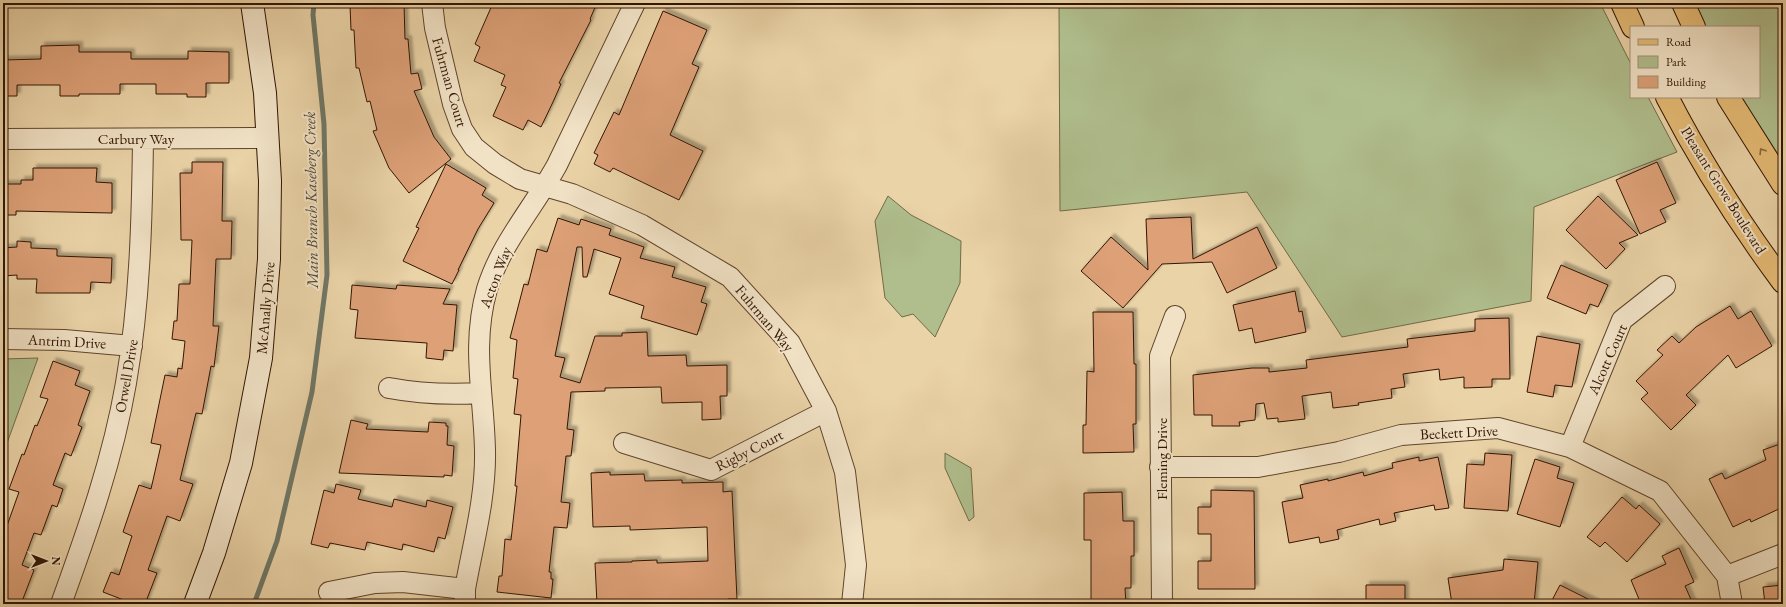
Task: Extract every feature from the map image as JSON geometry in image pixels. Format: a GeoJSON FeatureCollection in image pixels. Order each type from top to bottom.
{"type":"FeatureCollection","features":[{"type":"Feature","properties":{"kind":"main road"},"geometry":{"type":"LineString","coordinates":[[1622,3],[1633,26]]}},
{"type":"Feature","properties":{"kind":"main road"},"geometry":{"type":"LineString","coordinates":[[1683,3],[1694,26]]}},
{"type":"Feature","properties":{"kind":"main road","name":"Pleasant Grove Boulevard"},"geometry":{"type":"LineString","coordinates":[[1668,98],[1708,169],[1741,222],[1783,282]]}},
{"type":"Feature","properties":{"kind":"main road"},"geometry":{"type":"LineString","coordinates":[[1729,98],[1783,184]]}},
{"type":"Feature","properties":{"kind":"street","name":"McAnally Drive"},"geometry":{"type":"LineString","coordinates":[[196,604],[214,553],[241,463],[261,358],[269,259],[270,181],[265,93],[252,3]]}},
{"type":"Feature","properties":{"kind":"street","name":"Fuhrman Court"},"geometry":{"type":"LineString","coordinates":[[432,3],[435,28],[453,104],[462,129],[474,147],[495,164],[520,179],[545,186]]}},
{"type":"Feature","properties":{"kind":"street","name":"Acton Way"},"geometry":{"type":"LineString","coordinates":[[465,596],[484,480],[484,420],[480,393],[479,341],[481,314],[488,288],[497,262],[514,232],[545,186],[557,165],[635,3]]}},
{"type":"Feature","properties":{"kind":"street","name":"Carbury Way"},"geometry":{"type":"LineString","coordinates":[[3,139],[268,138]]}},
{"type":"Feature","properties":{"kind":"street","name":"Orwell Drive"},"geometry":{"type":"LineString","coordinates":[[61,604],[87,532],[105,474],[119,417],[132,346],[140,268],[143,139]]}},
{"type":"Feature","properties":{"kind":"street","name":"Fuhrman Way"},"geometry":{"type":"LineString","coordinates":[[545,186],[572,194],[642,225],[730,277],[790,343],[826,411],[845,472],[856,565],[852,604]]}},
{"type":"Feature","properties":{"kind":"street","name":"Alcott Court"},"geometry":{"type":"LineString","coordinates":[[1570,447],[1622,320],[1665,286]]}},
{"type":"Feature","properties":{"kind":"street","name":"Fleming Drive"},"geometry":{"type":"LineString","coordinates":[[1162,604],[1160,356],[1175,316]]}},
{"type":"Feature","properties":{"kind":"street","name":"Antrim Drive"},"geometry":{"type":"LineString","coordinates":[[3,339],[64,340],[132,346]]}},
{"type":"Feature","properties":{"kind":"street"},"geometry":{"type":"LineString","coordinates":[[389,388],[417,393],[447,395],[480,393]]}},
{"type":"Feature","properties":{"kind":"street","name":"Rigby Court"},"geometry":{"type":"LineString","coordinates":[[624,443],[711,470],[826,411]]}},
{"type":"Feature","properties":{"kind":"street","name":"Beckett Drive"},"geometry":{"type":"LineString","coordinates":[[1160,467],[1258,467],[1339,452],[1401,435],[1498,428],[1570,447],[1660,491],[1727,576],[1732,604]]}},
{"type":"Feature","properties":{"kind":"street"},"geometry":{"type":"LineString","coordinates":[[1727,576],[1783,554]]}},
{"type":"Feature","properties":{"kind":"street"},"geometry":{"type":"LineString","coordinates":[[330,592],[375,582],[403,582],[465,596]]}},
{"type":"Feature","properties":{"kind":"green space"},"geometry":{"type":"Polygon","coordinates":[[[1059,3],[1600,3],[1630,62],[1630,98],[1649,98],[1677,152],[1534,207],[1531,301],[1342,337],[1247,192],[1060,211],[1059,3]]]}},
{"type":"Feature","properties":{"kind":"green space"},"geometry":{"type":"Polygon","coordinates":[[[1692,3],[1783,3],[1783,169],[1741,98],[1760,98],[1760,26],[1704,26],[1692,3]]]}},
{"type":"Feature","properties":{"kind":"green space"},"geometry":{"type":"Polygon","coordinates":[[[888,196],[911,215],[961,241],[960,283],[935,337],[913,314],[902,317],[885,298],[875,221],[888,196]]]}},
{"type":"Feature","properties":{"kind":"green space"},"geometry":{"type":"Polygon","coordinates":[[[38,358],[3,454],[3,359],[38,358]]]}},
{"type":"Feature","properties":{"kind":"green space"},"geometry":{"type":"Polygon","coordinates":[[[945,453],[971,468],[974,517],[969,521],[945,468],[945,453]]]}},
{"type":"Feature","properties":{"kind":"building"},"geometry":{"type":"Polygon","coordinates":[[[404,3],[405,39],[408,39],[411,74],[418,73],[422,89],[414,91],[434,137],[451,159],[409,193],[389,168],[373,131],[377,130],[370,101],[367,102],[359,68],[356,68],[354,30],[351,30],[350,5],[404,3]]]}},
{"type":"Feature","properties":{"kind":"building"},"geometry":{"type":"Polygon","coordinates":[[[493,3],[597,3],[590,19],[591,20],[559,83],[561,84],[541,127],[528,120],[523,130],[493,116],[506,87],[501,85],[505,75],[474,61],[480,47],[475,44],[493,3]]]}},
{"type":"Feature","properties":{"kind":"building"},"geometry":{"type":"Polygon","coordinates":[[[663,11],[707,30],[692,64],[699,67],[670,135],[703,151],[679,200],[613,168],[610,172],[594,164],[598,155],[594,153],[614,112],[619,115],[663,11]]]}},
{"type":"Feature","properties":{"kind":"building"},"geometry":{"type":"Polygon","coordinates":[[[79,45],[79,52],[131,52],[131,59],[188,59],[188,51],[229,52],[229,83],[206,83],[206,97],[187,97],[187,94],[156,94],[156,84],[120,84],[120,94],[79,94],[79,96],[60,96],[60,85],[17,85],[17,96],[3,96],[3,60],[41,59],[41,46],[79,45]]]}},
{"type":"Feature","properties":{"kind":"building"},"geometry":{"type":"Polygon","coordinates":[[[192,162],[223,162],[222,221],[232,221],[231,259],[216,259],[213,326],[219,326],[214,367],[211,366],[202,414],[196,413],[180,480],[193,484],[180,521],[167,516],[148,570],[157,573],[145,604],[134,604],[103,592],[111,572],[119,575],[132,536],[123,532],[139,485],[151,489],[161,445],[151,443],[165,375],[177,377],[178,368],[182,369],[185,341],[172,339],[174,321],[177,321],[179,284],[190,284],[192,240],[181,240],[180,173],[192,173],[192,162]]]}},
{"type":"Feature","properties":{"kind":"building"},"geometry":{"type":"Polygon","coordinates":[[[1657,162],[1676,203],[1660,210],[1666,222],[1640,234],[1616,180],[1657,162]]]}},
{"type":"Feature","properties":{"kind":"building"},"geometry":{"type":"Polygon","coordinates":[[[446,164],[486,188],[482,195],[494,203],[478,229],[452,284],[403,261],[419,228],[416,227],[446,164]]]}},
{"type":"Feature","properties":{"kind":"building"},"geometry":{"type":"Polygon","coordinates":[[[33,168],[97,168],[96,182],[112,183],[112,213],[16,211],[16,215],[3,215],[3,184],[21,184],[21,180],[33,180],[33,168]]]}},
{"type":"Feature","properties":{"kind":"building"},"geometry":{"type":"Polygon","coordinates":[[[1598,196],[1638,235],[1619,243],[1625,249],[1606,269],[1566,230],[1598,196]]]}},
{"type":"Feature","properties":{"kind":"building"},"geometry":{"type":"Polygon","coordinates":[[[1191,217],[1193,259],[1257,227],[1277,268],[1227,293],[1212,262],[1162,264],[1123,308],[1081,271],[1111,237],[1148,270],[1146,219],[1191,217]]]}},
{"type":"Feature","properties":{"kind":"building"},"geometry":{"type":"Polygon","coordinates":[[[558,218],[579,225],[581,219],[611,229],[609,235],[644,247],[640,258],[675,267],[672,277],[706,287],[701,302],[707,304],[697,335],[641,318],[644,306],[609,294],[621,258],[594,249],[587,277],[583,277],[582,247],[577,247],[555,356],[565,358],[560,377],[580,383],[595,336],[622,336],[622,333],[647,332],[648,356],[686,355],[687,366],[727,365],[727,396],[720,396],[721,419],[702,420],[702,402],[662,403],[661,387],[605,388],[605,391],[571,392],[567,429],[574,430],[571,456],[566,456],[561,502],[570,503],[567,528],[554,527],[549,572],[551,572],[551,579],[553,579],[551,598],[497,592],[499,576],[502,576],[505,539],[511,540],[517,486],[515,486],[521,415],[514,414],[518,379],[513,378],[517,340],[510,338],[524,284],[528,285],[537,249],[547,252],[558,218]]]}},
{"type":"Feature","properties":{"kind":"building"},"geometry":{"type":"Polygon","coordinates":[[[17,241],[31,242],[31,248],[57,249],[57,256],[112,258],[111,283],[91,282],[90,293],[36,293],[37,279],[17,279],[17,275],[3,276],[3,248],[17,247],[17,241]]]}},
{"type":"Feature","properties":{"kind":"building"},"geometry":{"type":"Polygon","coordinates":[[[1561,265],[1608,285],[1598,307],[1590,304],[1586,314],[1547,298],[1561,265]]]}},
{"type":"Feature","properties":{"kind":"building"},"geometry":{"type":"Polygon","coordinates":[[[352,285],[396,289],[397,285],[450,289],[443,304],[457,305],[453,351],[444,350],[443,360],[426,358],[427,343],[355,338],[358,310],[350,309],[352,285]]]}},
{"type":"Feature","properties":{"kind":"building"},"geometry":{"type":"Polygon","coordinates":[[[1295,291],[1299,312],[1302,311],[1306,332],[1255,343],[1252,328],[1239,331],[1233,305],[1295,291]]]}},
{"type":"Feature","properties":{"kind":"building"},"geometry":{"type":"Polygon","coordinates":[[[1730,306],[1738,319],[1751,311],[1772,346],[1736,368],[1728,355],[1686,395],[1696,405],[1671,430],[1641,399],[1648,393],[1636,381],[1663,355],[1657,350],[1672,336],[1679,343],[1696,327],[1730,306]]]}},
{"type":"Feature","properties":{"kind":"building"},"geometry":{"type":"Polygon","coordinates":[[[1093,312],[1133,312],[1134,364],[1136,364],[1136,424],[1133,424],[1134,452],[1083,453],[1083,425],[1086,425],[1087,371],[1094,372],[1093,312]]]}},
{"type":"Feature","properties":{"kind":"building"},"geometry":{"type":"Polygon","coordinates":[[[1509,318],[1510,379],[1492,379],[1492,387],[1464,388],[1464,377],[1440,380],[1439,369],[1403,374],[1405,387],[1391,389],[1392,398],[1358,403],[1359,405],[1333,408],[1331,392],[1302,396],[1305,419],[1278,422],[1278,418],[1267,419],[1264,403],[1256,404],[1255,420],[1239,422],[1240,426],[1212,426],[1212,415],[1194,415],[1193,375],[1252,368],[1269,368],[1269,372],[1307,368],[1306,360],[1408,347],[1407,339],[1475,331],[1475,319],[1509,318]]]}},
{"type":"Feature","properties":{"kind":"building"},"geometry":{"type":"Polygon","coordinates":[[[1537,336],[1580,344],[1572,387],[1555,385],[1553,397],[1527,392],[1537,336]]]}},
{"type":"Feature","properties":{"kind":"building"},"geometry":{"type":"Polygon","coordinates":[[[53,361],[80,371],[75,385],[90,391],[78,425],[82,427],[71,456],[65,453],[53,485],[63,489],[57,507],[52,505],[41,535],[34,533],[22,565],[34,570],[21,604],[3,604],[3,537],[19,492],[9,489],[22,454],[24,455],[35,425],[37,426],[48,399],[40,397],[53,361]]]}},
{"type":"Feature","properties":{"kind":"building"},"geometry":{"type":"Polygon","coordinates":[[[351,420],[368,424],[366,429],[428,432],[429,422],[446,423],[446,426],[448,426],[447,445],[454,446],[452,476],[444,475],[444,477],[339,473],[351,420]]]}},
{"type":"Feature","properties":{"kind":"building"},"geometry":{"type":"Polygon","coordinates":[[[1783,443],[1783,507],[1751,522],[1750,519],[1733,527],[1709,479],[1722,473],[1725,479],[1766,460],[1763,450],[1783,443]]]}},
{"type":"Feature","properties":{"kind":"building"},"geometry":{"type":"Polygon","coordinates":[[[1485,453],[1512,455],[1508,511],[1464,508],[1467,464],[1484,465],[1485,453]]]}},
{"type":"Feature","properties":{"kind":"building"},"geometry":{"type":"Polygon","coordinates":[[[1419,457],[1419,461],[1438,457],[1449,508],[1435,510],[1434,505],[1394,513],[1396,521],[1380,525],[1379,519],[1337,530],[1339,539],[1320,543],[1319,537],[1289,543],[1282,502],[1303,498],[1300,485],[1328,479],[1328,481],[1363,472],[1364,476],[1393,468],[1392,463],[1419,457]]]}},
{"type":"Feature","properties":{"kind":"building"},"geometry":{"type":"Polygon","coordinates":[[[1535,459],[1560,467],[1557,478],[1574,483],[1560,527],[1517,514],[1535,459]]]}},
{"type":"Feature","properties":{"kind":"building"},"geometry":{"type":"Polygon","coordinates":[[[610,472],[610,475],[644,474],[645,481],[682,480],[682,483],[723,482],[723,492],[732,491],[737,599],[728,599],[728,604],[597,604],[595,563],[657,560],[657,563],[708,561],[707,527],[630,530],[630,526],[593,527],[591,473],[610,472]]]}},
{"type":"Feature","properties":{"kind":"building"},"geometry":{"type":"Polygon","coordinates":[[[336,484],[361,490],[358,499],[392,507],[394,499],[426,507],[427,500],[453,507],[445,539],[438,537],[434,552],[403,544],[402,550],[367,542],[365,550],[330,543],[328,548],[311,544],[324,490],[334,493],[336,484]]]}},
{"type":"Feature","properties":{"kind":"building"},"geometry":{"type":"Polygon","coordinates":[[[1211,490],[1254,491],[1255,589],[1198,589],[1198,561],[1211,561],[1211,534],[1198,534],[1198,507],[1211,507],[1211,490]]]}},
{"type":"Feature","properties":{"kind":"building"},"geometry":{"type":"Polygon","coordinates":[[[1122,492],[1123,521],[1134,521],[1134,556],[1131,556],[1131,588],[1125,588],[1126,604],[1091,604],[1091,540],[1084,540],[1084,493],[1122,492]]]}},
{"type":"Feature","properties":{"kind":"building"},"geometry":{"type":"Polygon","coordinates":[[[1622,497],[1636,509],[1639,505],[1660,524],[1627,562],[1605,542],[1600,547],[1587,537],[1622,497]]]}},
{"type":"Feature","properties":{"kind":"building"},"geometry":{"type":"Polygon","coordinates":[[[1679,548],[1694,582],[1685,586],[1693,604],[1641,604],[1631,580],[1666,564],[1662,556],[1679,548]]]}},
{"type":"Feature","properties":{"kind":"building"},"geometry":{"type":"Polygon","coordinates":[[[1504,559],[1538,562],[1534,604],[1452,604],[1448,578],[1503,570],[1504,559]]]}},
{"type":"Feature","properties":{"kind":"building"},"geometry":{"type":"Polygon","coordinates":[[[1366,585],[1405,585],[1405,604],[1366,604],[1366,585]]]}},
{"type":"Feature","properties":{"kind":"building"},"geometry":{"type":"Polygon","coordinates":[[[1560,585],[1598,604],[1550,604],[1560,585]]]}},
{"type":"Feature","properties":{"kind":"building"},"geometry":{"type":"Polygon","coordinates":[[[1783,585],[1783,604],[1765,604],[1763,587],[1783,585]]]}},
{"type":"Feature","properties":{"kind":"waterway","name":"Main Branch Kaseberg Creek"},"geometry":{"type":"LineString","coordinates":[[254,604],[277,541],[312,392],[327,275],[324,124],[313,15],[314,3]]}}]}
